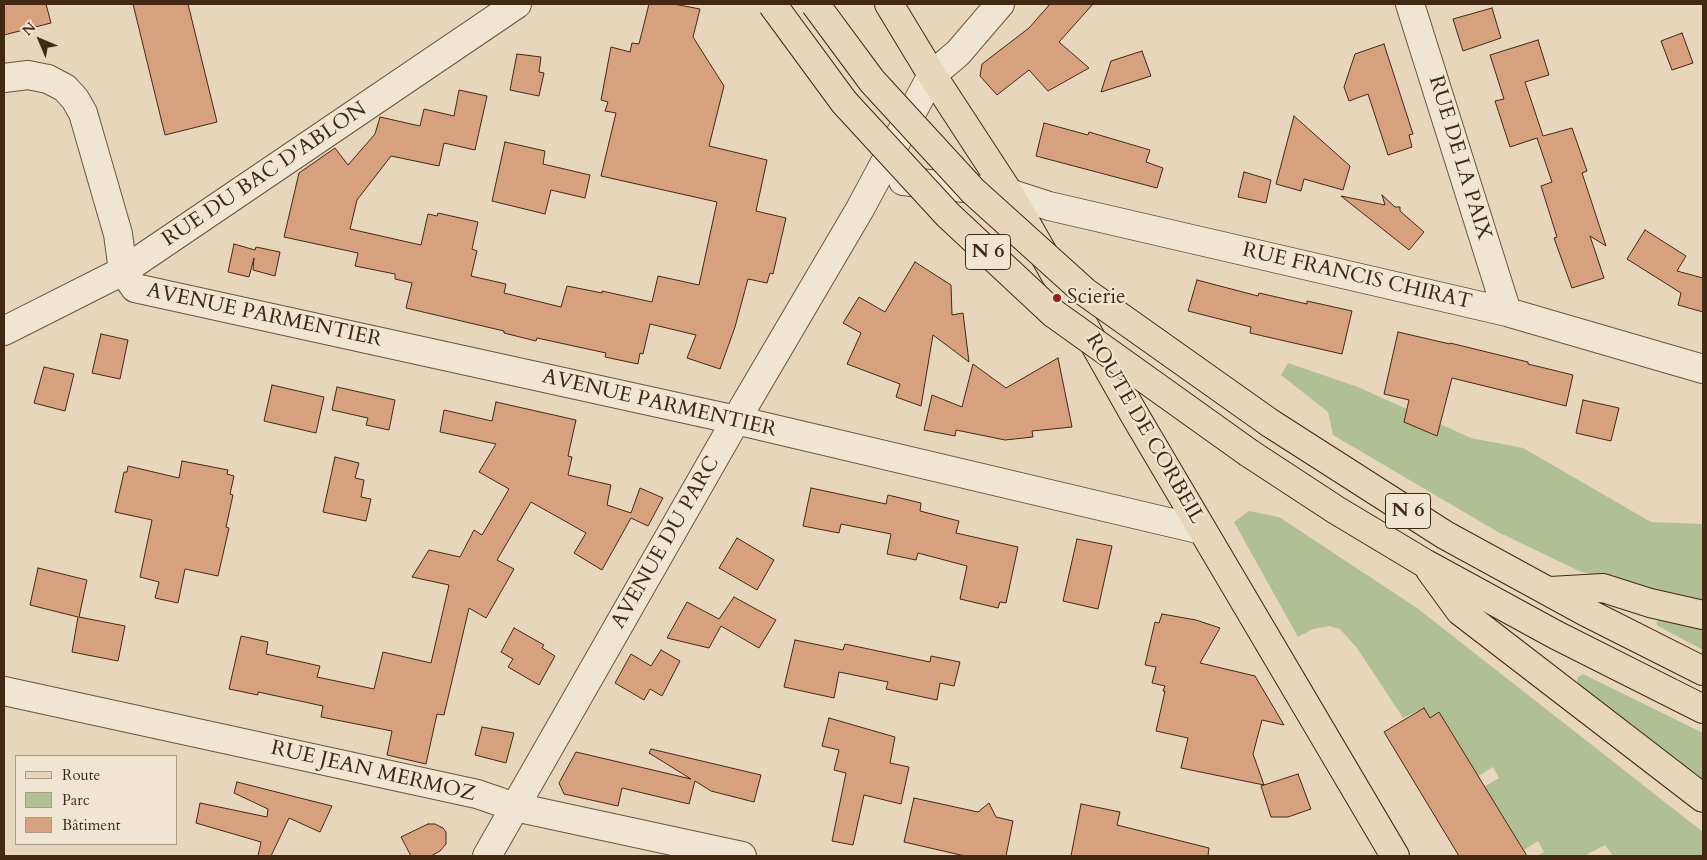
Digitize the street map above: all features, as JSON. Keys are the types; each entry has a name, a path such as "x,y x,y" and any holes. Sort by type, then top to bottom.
{"main road":[{"name":"N 6","path":"772,4 844,102 948,215 1053,313 1249,453 1336,510 1426,564 1556,634 1703,709"},
{"name":"N 6","path":"815,4 872,81 973,191 1085,292 1270,423 1356,480 1445,535 1586,612 1703,671"},
{"name":"ROUTE DE CORBEIL","path":"889,4 932,75 1009,193 1134,414 1395,856"},
{"path":"1426,564 1460,612 1703,798"},
{"path":"1550,591 1602,588 1650,603 1703,615"}],"street":[{"name":"RUE DU BAC D'ABLON","path":"4,331 123,271 517,4"},
{"path":"932,75 958,54 1000,4"},
{"name":"RUE DE LA PAIX","path":"1410,4 1507,312"},
{"path":"4,78 28,75 48,79 65,88 75,99 83,113 118,234 123,271"},
{"name":"AVENUE DU PARC","path":"487,856 736,420 860,209 932,75"},
{"path":"876,178 1009,193"},
{"name":"RUE FRANCIS CHIRAT","path":"1009,193 1048,206 1507,312 1703,369"},
{"name":"AVENUE PARMENTIER","path":"123,271 134,288 736,420 1202,530"},
{"name":"RUE JEAN MERMOZ","path":"4,691 477,794 516,807 742,856"}],"green space":[{"path":"1288,363 1358,387 1471,438 1523,448 1651,522 1703,524 1703,604 1579,571 1498,532 1333,435 1328,412 1281,375"},
{"path":"1249,511 1279,517 1417,608 1703,832 1703,856 1613,856 1605,845 1584,856 1537,856 1544,852 1538,841 1524,850 1484,787 1499,778 1493,767 1478,776 1439,712 1430,718 1424,708 1403,718 1357,648 1340,629 1329,626 1313,629 1298,637 1234,522"},
{"path":"1659,618 1703,627 1703,650 1658,626 1656,623"},
{"path":"1583,674 1703,733 1703,781 1582,687 1577,681 1578,677"}],"building":[{"path":"4,4 46,4 51,23 4,35"},
{"path":"133,4 188,4 217,122 165,135"},
{"path":"649,4 674,4 700,9 693,37 724,86 709,146 767,160 756,211 786,218 773,274 770,273 767,283 748,279 735,327 720,369 687,358 696,335 650,324 643,354 640,353 638,364 605,357 606,353 537,338 536,341 504,333 504,331 406,308 412,283 395,279 395,274 355,266 358,253 284,237 299,173 335,148 348,165 375,134 380,117 420,126 424,109 454,116 459,90 487,96 475,150 444,143 439,166 391,156 357,200 350,229 421,245 428,214 437,216 438,213 478,222 472,249 477,251 471,276 506,284 504,293 561,307 567,286 602,293 602,291 652,302 658,276 699,285 717,202 601,176 616,113 605,111 608,102 601,100 611,47 630,52 632,43 639,44"},
{"path":"1050,4 1093,4 1059,42 1089,68 1048,91 1029,70 997,95 980,76 982,64 1029,28"},
{"path":"1492,8 1501,38 1463,51 1453,19"},
{"path":"1682,33 1693,63 1672,70 1661,41"},
{"path":"1538,40 1549,75 1525,82 1543,136 1572,128 1587,171 1582,173 1606,246 1590,236 1604,278 1572,288 1554,238 1557,237 1541,186 1552,182 1537,138 1510,147 1495,101 1504,99 1490,55"},
{"path":"1384,44 1413,134 1409,135 1412,147 1388,155 1368,94 1349,101 1344,87 1355,54"},
{"path":"1142,51 1151,76 1101,92 1111,61"},
{"path":"517,54 541,57 539,72 544,73 539,96 510,90"},
{"path":"1294,116 1350,166 1343,190 1304,179 1301,191 1276,184"},
{"path":"1044,123 1088,135 1089,132 1150,150 1146,162 1163,168 1157,188 1036,156"},
{"path":"505,142 545,151 543,164 590,175 585,198 551,190 545,214 492,201"},
{"path":"1244,172 1271,180 1266,203 1238,197"},
{"path":"1382,195 1395,207 1400,207 1400,211 1424,232 1409,250 1341,196 1385,205"},
{"path":"1645,230 1686,256 1677,271 1703,278 1703,312 1678,305 1681,293 1627,259"},
{"path":"234,244 255,250 256,247 280,252 275,276 253,270 254,258 249,277 228,272"},
{"path":"915,262 951,285 952,315 963,313 969,362 933,335 921,406 896,397 900,384 847,364 861,333 843,323 859,297 885,312"},
{"path":"1197,280 1258,296 1259,293 1307,304 1307,301 1352,311 1342,354 1250,333 1251,327 1188,311"},
{"path":"1398,332 1528,362 1528,364 1573,375 1566,406 1452,378 1437,436 1404,422 1409,400 1384,394"},
{"path":"101,334 128,340 120,379 92,373"},
{"path":"1058,358 1072,427 1032,431 1033,437 1005,440 956,430 955,436 924,430 932,395 962,407 973,364 1006,388"},
{"path":"44,367 74,374 65,411 34,403"},
{"path":"272,385 324,397 316,433 264,421"},
{"path":"337,387 395,400 389,430 366,425 368,418 332,410"},
{"path":"1583,400 1619,408 1611,441 1576,433"},
{"path":"496,402 576,420 568,456 572,457 568,475 611,485 607,505 631,513 640,488 663,498 648,526 631,518 602,570 574,553 586,533 531,502 497,560 514,569 486,618 469,608 444,715 437,714 426,764 387,755 392,731 321,717 323,706 258,692 258,695 229,689 241,636 268,642 266,654 320,666 317,677 374,689 383,652 431,663 449,585 412,577 429,550 460,557 474,530 482,535 509,489 479,472 496,444 440,432 444,410 492,421"},
{"path":"335,457 359,463 355,478 364,480 361,497 371,499 366,521 323,512"},
{"path":"182,461 228,470 227,474 234,476 230,494 233,495 226,527 229,528 218,576 185,569 178,603 155,598 159,582 140,577 152,520 115,512 124,472 127,472 128,466 179,478"},
{"path":"811,488 886,504 888,495 921,503 920,511 959,521 956,533 1018,547 1006,603 1000,602 998,608 960,599 967,566 918,553 916,560 887,554 891,534 841,524 839,533 803,526"},
{"path":"737,538 774,560 757,590 719,568"},
{"path":"1077,539 1112,546 1098,609 1063,601"},
{"path":"38,568 87,580 79,617 125,626 118,661 72,652 78,617 30,605"},
{"path":"734,597 776,620 759,648 721,626 709,648 667,638 687,602 719,619"},
{"path":"1162,614 1196,620 1220,628 1200,663 1255,676 1284,725 1262,720 1253,754 1264,785 1181,768 1188,738 1156,731 1165,686 1152,683 1156,667 1145,665 1155,622 1159,623"},
{"path":"514,628 544,645 542,648 555,656 539,685 508,667 513,659 501,652"},
{"path":"795,640 843,650 845,644 930,662 931,656 960,662 954,686 940,683 937,700 886,689 888,682 839,672 834,698 784,687"},
{"path":"661,650 680,661 662,696 650,689 644,700 615,683 631,654 651,666"},
{"path":"1424,708 1430,718 1439,712 1527,856 1459,856 1384,732"},
{"path":"829,718 895,737 890,763 909,767 901,804 864,795 853,845 832,841 846,773 834,770 839,750 822,746"},
{"path":"482,727 514,733 506,763 475,755"},
{"path":"651,749 761,775 754,802 711,791 695,781 689,804 622,788 618,806 564,794 559,783 576,752 691,779 649,753"},
{"path":"1298,774 1311,809 1288,817 1271,817 1261,786"},
{"path":"237,782 332,806 320,832 289,818 271,856 258,856 261,842 196,823 200,803 267,817 268,809 234,793"},
{"path":"914,798 978,812 989,803 996,817 1013,821 1006,856 965,856 904,842"},
{"path":"1081,804 1120,812 1117,825 1209,848 1208,856 1071,856"},
{"path":"428,824 435,824 443,828 446,832 446,844 440,851 431,856 411,856 401,837"}],"place":[{"name":"Scierie","path":"1057,298"}]}
